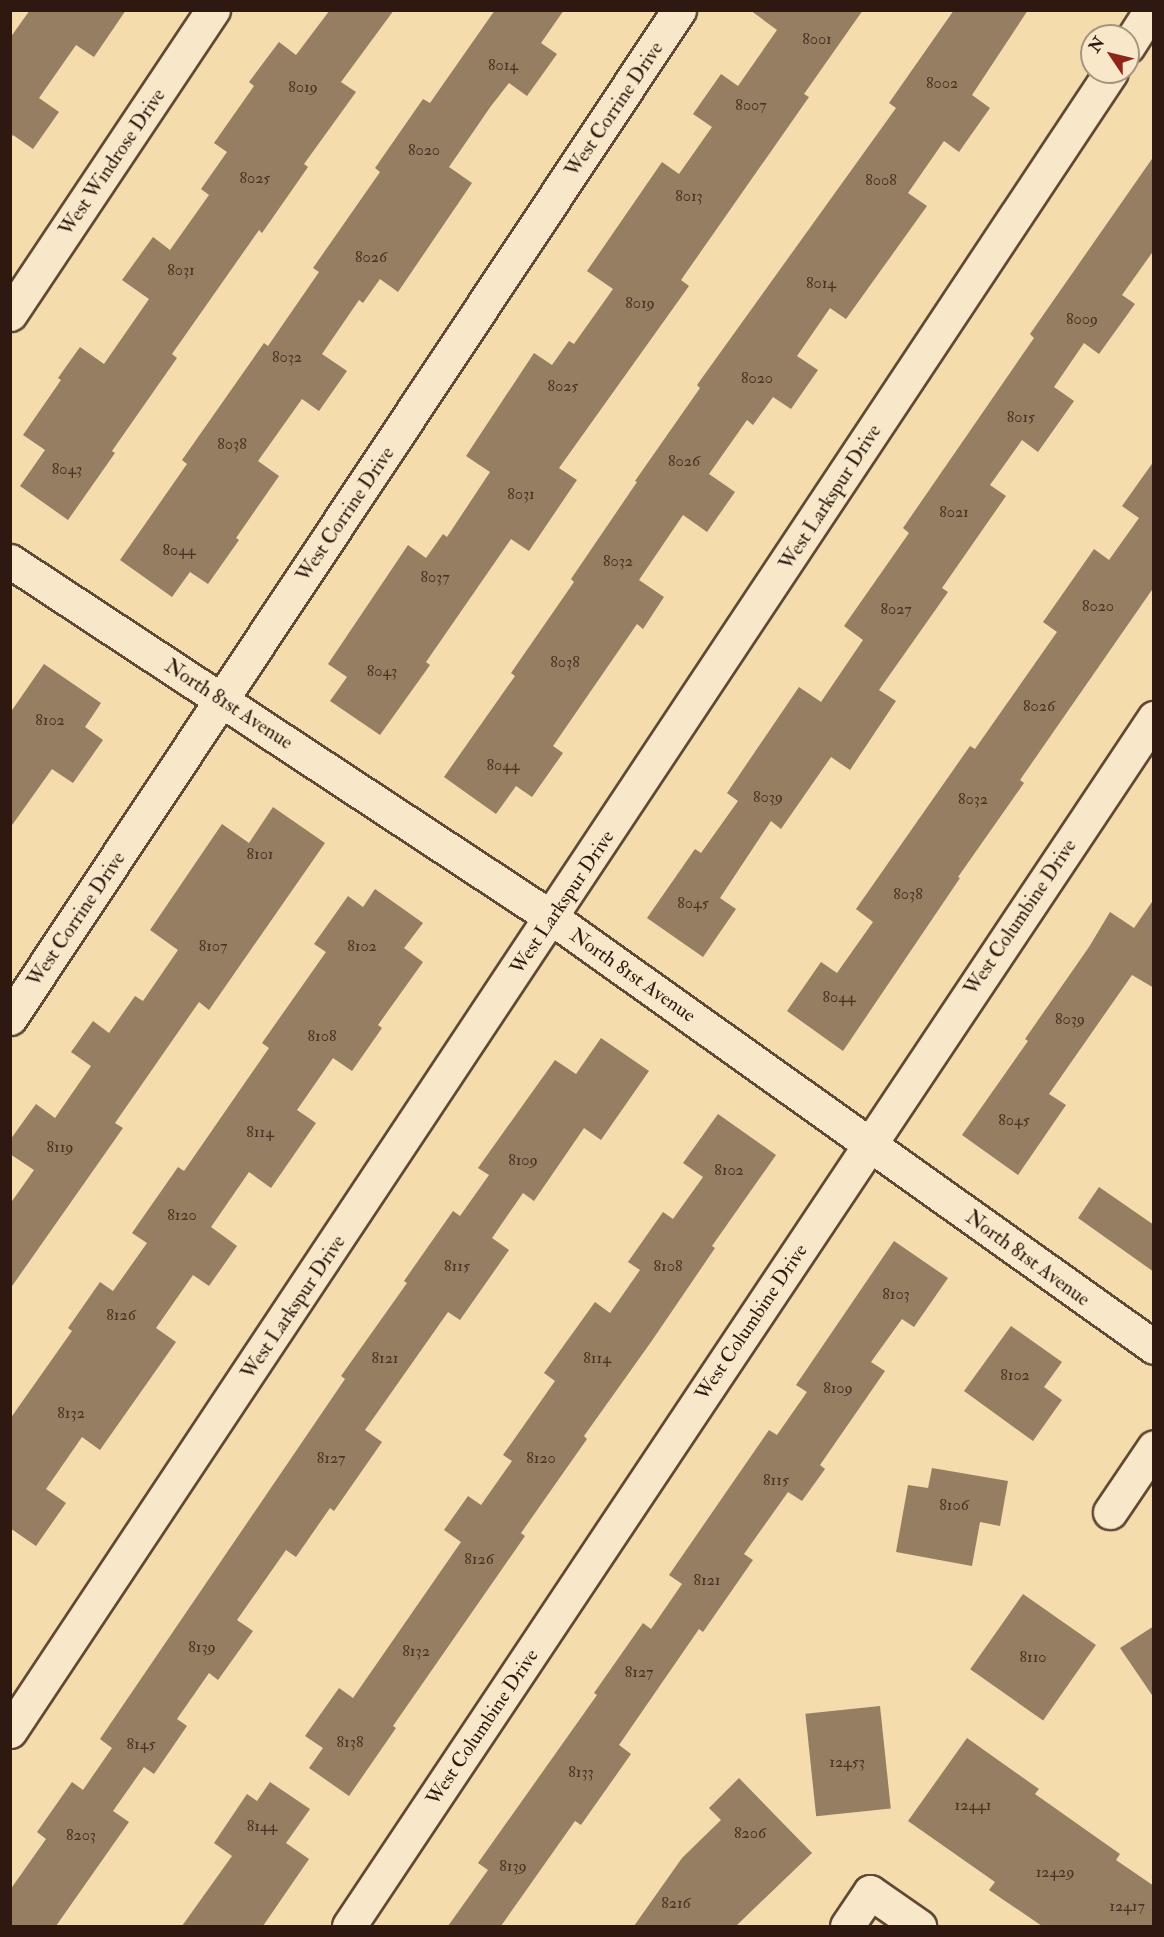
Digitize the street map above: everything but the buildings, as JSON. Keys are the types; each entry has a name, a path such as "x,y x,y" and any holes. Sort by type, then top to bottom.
{"street":[{"name":"West Windrose Drive","path":"10,314 213,10"},
{"name":"West Corrine Drive","path":"10,1018 679,10"},
{"path":"1140,27 1151,10"},
{"name":"West Larkspur Drive","path":"10,1731 552,918 1103,84"},
{"name":"North 81st Avenue","path":"10,561 552,918 1154,1347"},
{"name":"West Columbine Drive","path":"349,1926 1154,718"},
{"path":"1110,1512 1154,1447"},
{"path":"847,1926 870,1892 919,1926"}]}
